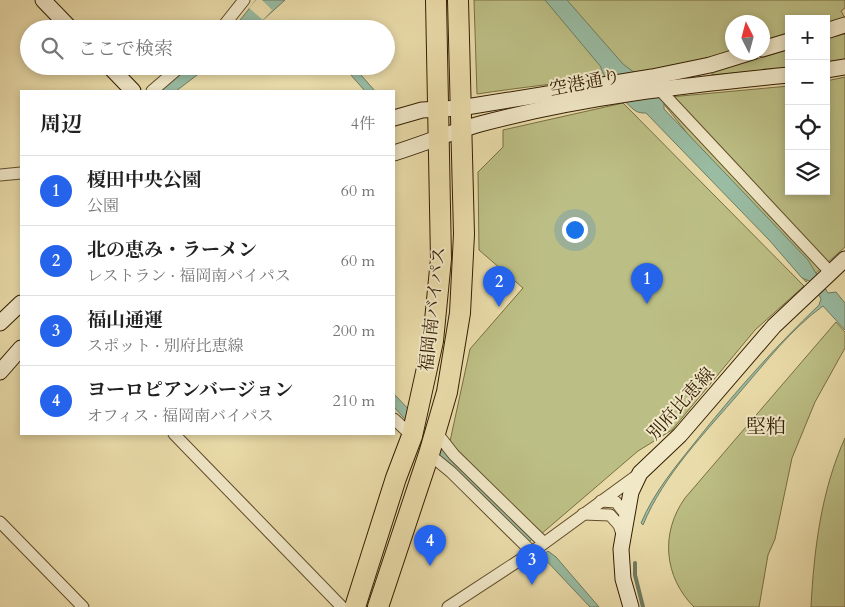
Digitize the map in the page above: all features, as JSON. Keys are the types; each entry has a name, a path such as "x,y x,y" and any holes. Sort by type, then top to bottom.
{"highway":[{"name":"福岡南バイパス","path":"355,607 396,478 412,436 433,341 439,283 440,231 436,0"},
{"name":"福岡南バイパス","path":"378,607 430,454 447,392 456,344 463,283 464,234 458,0"}],"street":[{"path":"43,0 63,20"},
{"path":"228,20 244,0"},
{"path":"830,30 845,25"},
{"path":"770,47 785,42"},
{"path":"728,60 656,83 828,276"},
{"path":"830,69 845,67"},
{"path":"117,75 132,90"},
{"path":"153,90 171,75"},
{"name":"空港通り","path":"395,153 462,129 612,90 656,83 785,75"},
{"path":"395,118 422,110 438,111 612,90"},
{"path":"0,174 20,173"},
{"name":"別府比恵線","path":"631,607 623,579 622,534 631,492 640,473 680,436 774,326 845,259"},
{"path":"0,323 20,304"},
{"path":"1,371 20,349"},
{"path":"395,420 412,436"},
{"path":"436,432 454,456 544,543"},
{"path":"175,435 342,607"},
{"path":"430,454 451,472 532,552"},
{"path":"448,607 532,552 640,473"},
{"path":"601,501 616,502 626,515"},
{"path":"583,514 610,515 619,525 622,534"},
{"path":"0,522 83,607"}],"shaded area":[{"path":"256,0 285,0 263,20 240,20"},
{"path":"474,0 845,0 845,8 841,11 845,18 830,22 830,15 785,15 785,35 770,40 770,15 725,15 725,53 701,59 606,77 477,94"},
{"path":"545,0 567,0 623,64 635,73 664,103 664,109 808,260 828,293 836,292 845,303 845,330 823,306 779,346 686,455 662,488 643,525 641,523 652,501 666,480 710,423 771,354 819,305 821,299 812,282 802,278 770,241 646,113 634,110 623,99 605,77 601,67"},
{"path":"845,33 845,60 830,62 830,37"},
{"path":"785,50 785,68 712,75 712,73 754,60 770,60 770,55"},
{"path":"179,75 197,75 177,90 160,90"},
{"path":"351,75 361,75 374,90 364,90"},
{"path":"845,77 845,247 806,282 659,98 785,86 785,195 830,195 830,80"},
{"path":"623,103 804,286 755,330 672,430 638,451 540,535 449,446 470,349 523,288 479,250 478,172 503,147 503,130"},
{"path":"836,322 845,332 845,348 815,402 792,458 775,539 768,555 759,607 694,607 676,582 671,569 669,540 677,512 685,498"},
{"path":"395,395 532,539 528,543 395,408"},
{"path":"845,438 845,607 811,607 814,564 824,500"},
{"path":"548,551 556,557 599,607 590,607 542,556"}],"pier":[{"path":"256,0 262,0 272,10 263,20 249,8"}],"waterway":[{"path":"635,563 635,575 643,607"}],"place":[{"name":"榎田中央公園","path":"647,304"},
{"name":"北の恵み・ラーメン","path":"499,307"},
{"name":"ヨーロピアンバージョン","path":"430,566"},
{"name":"福山通運","path":"532,585"}],"district":[{"name":"堅粕","path":"766,426"}]}
